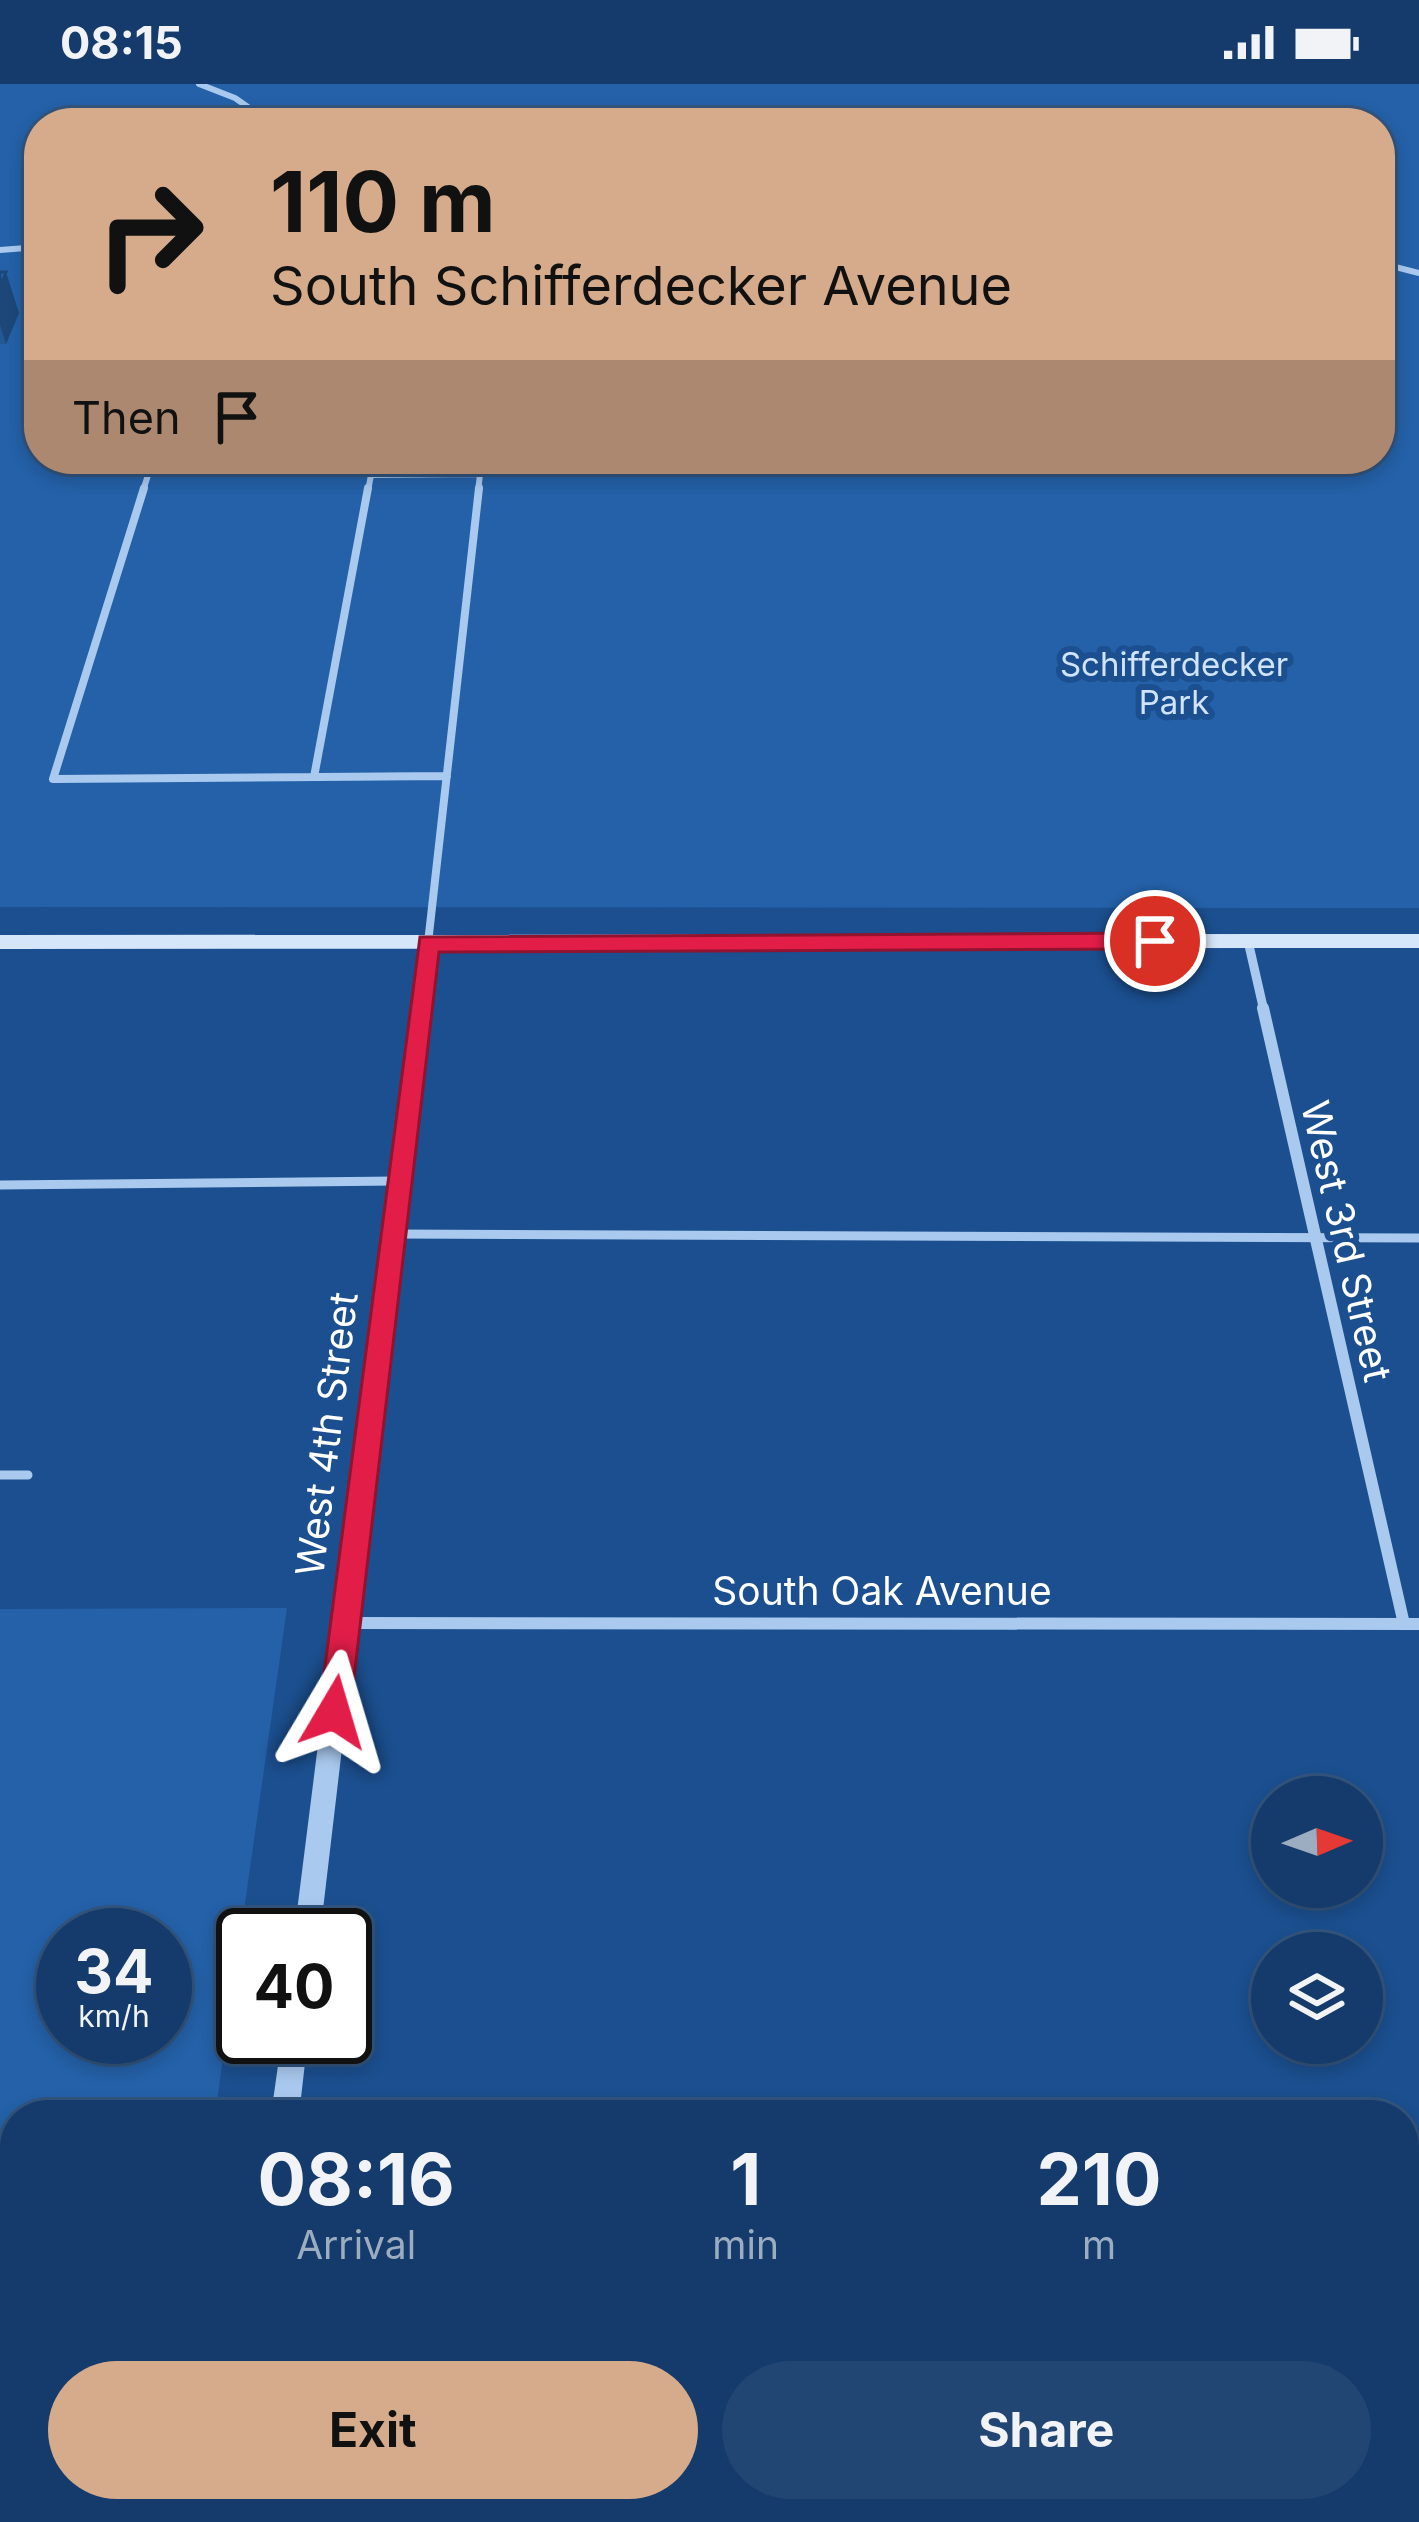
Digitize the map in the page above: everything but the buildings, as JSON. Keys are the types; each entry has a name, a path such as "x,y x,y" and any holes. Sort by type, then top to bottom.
{"main road":[{"path":"0,942 1419,941"}],"street":[{"name":"West 3rd Street","path":"1248,941 1412,1624"},
{"name":"West 4th Street","path":"310,1908 428,943"},
{"name":"South Oak Avenue","path":"346,1623 1412,1624"},
{"path":"287,2100 292,2064"}],"lane":[{"path":"199,84 249,108"},
{"path":"147,474 53,779 446,776"},
{"path":"314,778 371,475 480,474 428,943"},
{"path":"0,1185 399,1181"},
{"path":"393,1234 1419,1238"},
{"path":"0,1475 28,1475"}],"green space":[{"name":"Schifferdecker Park","path":"0,84 1419,84 1419,908 0,907"},
{"path":"287,1608 244,1908 216,1908 216,2064 222,2064 217,2100 0,2100 0,1609"}],"route":[{"path":"334,1712 428,943 1155,941"}]}
